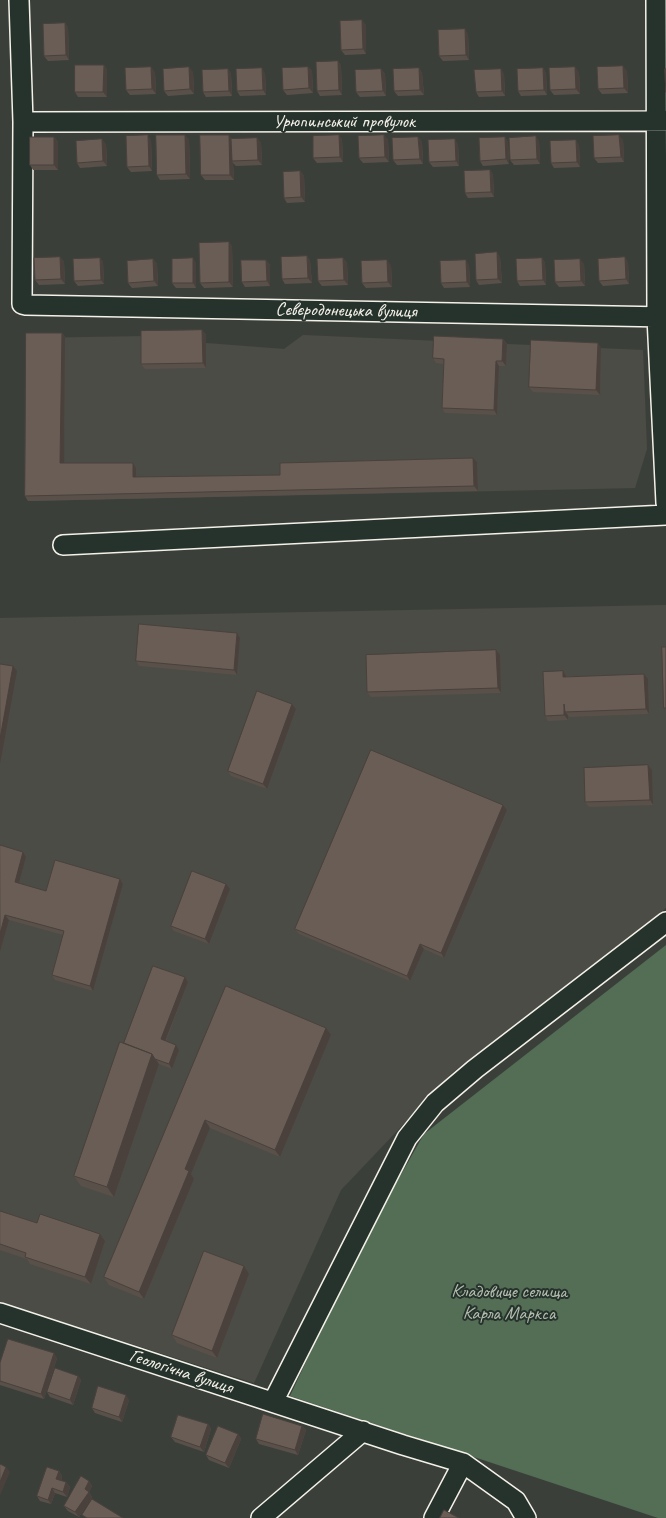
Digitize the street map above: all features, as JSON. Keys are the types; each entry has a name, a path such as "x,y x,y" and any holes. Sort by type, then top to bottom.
{"street":[{"path":"19,0 23,122"},
{"path":"656,0 661,121 661,317 666,503"},
{"name":"Урюпинський провулок","path":"23,122 661,121"},
{"name":"Сєвєродонецька вулиця","path":"23,122 20,299 22,304 661,317"},
{"path":"63,545 666,516"},
{"path":"273,1402 407,1138 435,1102 475,1069 666,922"},
{"name":"Геологічна вулиця","path":"0,1313 463,1463 516,1501 526,1518"},
{"path":"261,1518 363,1431"},
{"path":"434,1518 463,1463"}],"shaded area":[{"path":"206,335 206,343 284,349 303,335 643,350 647,449 635,488 28,501 29,338"},
{"path":"666,605 666,908 453,1072 341,1190 254,1383 0,1302 0,618"}],"green space":[{"name":"Кладовище селища Карла Маркса","path":"666,945 666,1518 658,1518 290,1396 357,1252 424,1134"}],"building":[{"path":"362,20 363,49 341,50 340,21"},
{"path":"65,23 66,55 44,56 43,24"},
{"path":"465,29 466,55 439,56 438,30"},
{"path":"338,61 339,90 317,91 316,62"},
{"path":"75,65 104,65 103,92 75,92"},
{"path":"623,66 624,88 598,89 597,67"},
{"path":"151,67 152,89 126,90 125,68"},
{"path":"189,67 190,89 164,91 163,69"},
{"path":"308,67 309,88 283,90 282,68"},
{"path":"575,67 576,89 550,90 549,68"},
{"path":"262,68 263,90 237,91 236,69"},
{"path":"419,68 420,90 394,91 393,69"},
{"path":"543,68 544,90 518,91 517,69"},
{"path":"228,69 229,91 203,92 202,70"},
{"path":"381,69 383,91 356,92 355,70"},
{"path":"501,69 502,91 476,92 474,70"},
{"path":"665,69 666,69 666,92"},
{"path":"148,135 149,166 127,167 126,136"},
{"path":"156,135 185,135 186,174 157,175"},
{"path":"200,135 229,135 230,175 201,175"},
{"path":"339,135 340,157 313,158 313,136"},
{"path":"384,135 385,157 359,158 358,136"},
{"path":"619,135 621,157 594,158 593,136"},
{"path":"536,136 537,159 510,160 509,138"},
{"path":"30,137 54,137 54,165 30,165"},
{"path":"418,137 420,159 393,160 392,138"},
{"path":"505,137 506,159 480,161 479,138"},
{"path":"257,138 258,160 232,161 231,139"},
{"path":"102,139 103,161 77,163 76,141"},
{"path":"455,139 456,161 429,162 428,140"},
{"path":"576,140 577,162 551,163 550,141"},
{"path":"490,170 491,192 465,193 464,171"},
{"path":"300,171 301,197 284,198 283,172"},
{"path":"229,242 229,282 200,283 199,243"},
{"path":"497,252 498,279 476,280 475,254"},
{"path":"307,256 308,278 282,279 281,257"},
{"path":"60,257 61,279 35,280 34,258"},
{"path":"625,257 626,279 599,281 598,259"},
{"path":"100,258 101,280 74,281 73,259"},
{"path":"193,258 193,283 172,283 172,259"},
{"path":"343,258 344,280 318,281 317,259"},
{"path":"542,258 543,280 517,281 516,259"},
{"path":"153,259 154,281 128,283 127,261"},
{"path":"580,259 581,281 555,282 554,260"},
{"path":"241,260 266,260 267,281 242,282"},
{"path":"387,260 388,282 362,283 361,261"},
{"path":"466,260 467,282 441,283 440,261"},
{"path":"202,330 203,363 141,364 141,331"},
{"path":"26,333 62,333 60,463 133,463 133,477 280,475 280,463 473,458 474,486 25,496"},
{"path":"434,336 503,339 502,361 496,361 494,410 442,408 444,359 433,358"},
{"path":"531,340 598,343 596,390 529,387"},
{"path":"139,624 237,633 234,670 136,661"},
{"path":"662,647 666,647 666,708 664,708"},
{"path":"496,650 498,688 367,692 366,655"},
{"path":"0,664 13,666 0,739"},
{"path":"563,671 563,677 644,674 646,709 565,712 564,704 564,715 545,716 543,672"},
{"path":"257,691 292,704 263,784 228,771"},
{"path":"371,750 503,805 441,953 420,944 407,976 295,929"},
{"path":"648,765 650,800 585,802 584,768"},
{"path":"0,845 23,852 15,882 46,891 55,860 120,879 90,986 52,975 64,931 5,915 0,934"},
{"path":"192,871 226,884 205,939 171,926"},
{"path":"153,966 185,977 161,1039 176,1045 169,1064 155,1059 152,1054 124,1043"},
{"path":"226,986 326,1028 275,1150 205,1120 185,1169 189,1171 139,1292 104,1277"},
{"path":"120,1042 152,1054 107,1187 74,1176"},
{"path":"0,1211 37,1223 40,1214 100,1234 85,1277 25,1257 26,1253 0,1244"},
{"path":"204,1251 244,1266 212,1351 172,1335"},
{"path":"8,1339 54,1353 41,1394 0,1381 0,1363"},
{"path":"55,1368 78,1376 70,1400 47,1392"},
{"path":"98,1386 126,1395 119,1417 92,1408"},
{"path":"263,1414 302,1426 295,1450 256,1439"},
{"path":"178,1415 208,1424 200,1447 171,1437"},
{"path":"218,1426 238,1434 225,1463 206,1455"},
{"path":"0,1464 6,1467 0,1482"},
{"path":"47,1467 59,1471 56,1479 66,1482 63,1492 52,1488 48,1500 37,1496"},
{"path":"81,1476 89,1481 85,1489 89,1492 75,1512 64,1506"},
{"path":"92,1499 123,1518 87,1518 82,1515"},
{"path":"444,1510 459,1518 440,1518"}]}
